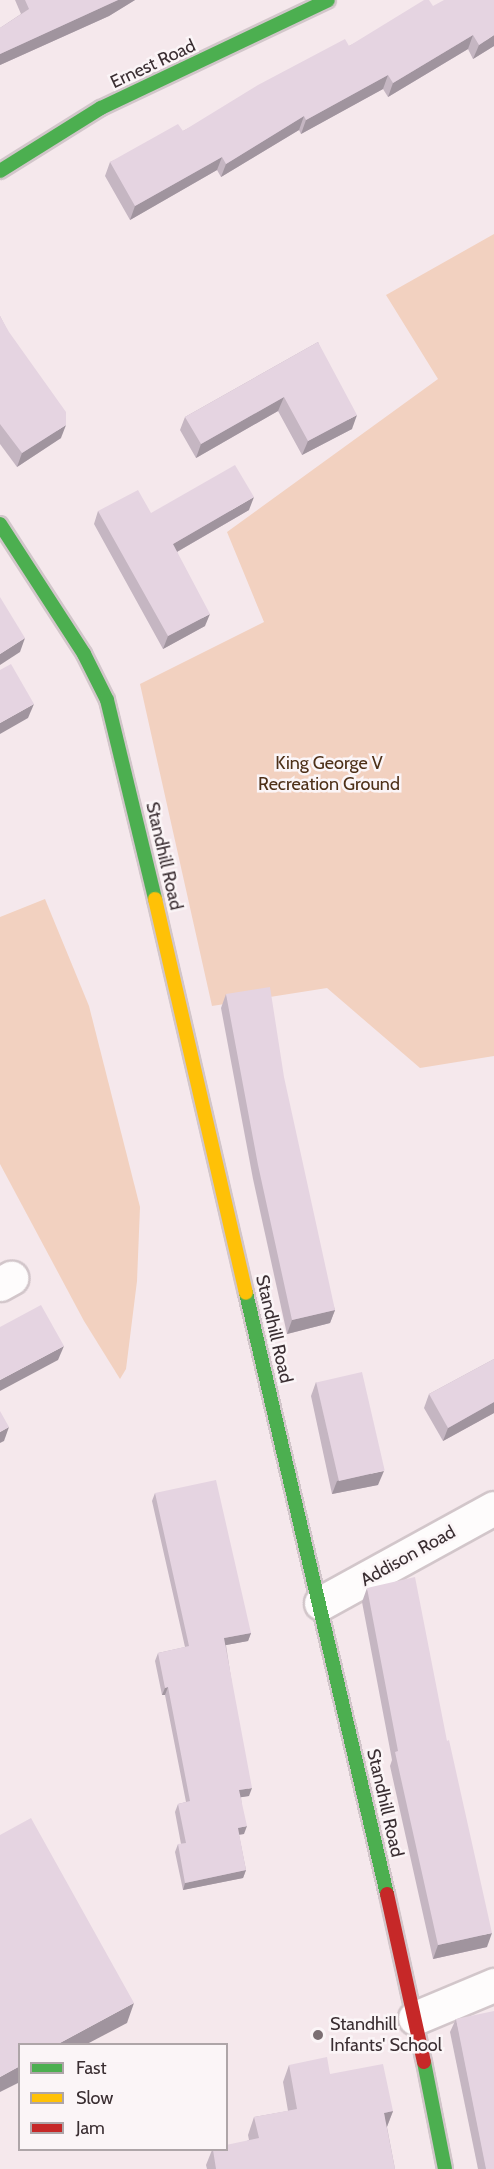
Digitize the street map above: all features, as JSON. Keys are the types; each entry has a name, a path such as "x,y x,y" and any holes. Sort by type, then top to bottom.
{"street":[{"name":"Ernest Road","path":"0,171 101,108 320,2"},
{"name":"Standhill Road","path":"0,524 84,654 107,700 321,1603 415,2018 446,2169"},
{"name":"Addison Road","path":"321,1603 494,1508"},
{"path":"415,2018 494,1985"}],"green space":[{"name":"King George V Recreation Ground","path":"494,234 494,1056 420,1068 327,988 212,1006 140,684 264,622 227,532 438,379 386,295"},
{"path":"45,899 89,1006 140,1207 137,1281 126,1369 120,1379 84,1321 0,1164 0,917"}],"building":[{"path":"25,0 118,0 0,54 0,28 29,9"},
{"path":"424,0 429,0 433,6 444,0 494,0 494,35 479,45 473,35 393,83 388,75 306,120 304,116 226,164 222,157 135,206 110,162 178,124 183,131 258,85 345,39 349,46"},
{"path":"0,316 66,412 66,425 22,453 0,424"},
{"path":"318,342 357,415 308,441 284,397 201,444 185,417"},
{"path":"235,465 254,497 173,544 210,614 168,636 98,511 138,490 151,513"},
{"path":"0,597 25,638 0,654"},
{"path":"11,664 34,704 0,723 0,670"},
{"path":"270,987 284,1077 335,1310 292,1320 258,1165 226,994"},
{"path":"41,1305 64,1346 0,1380 0,1327"},
{"path":"494,1359 494,1402 448,1428 429,1394"},
{"path":"362,1372 385,1470 339,1481 316,1383"},
{"path":"0,1411 9,1427 0,1432"},
{"path":"216,1480 251,1633 224,1638 252,1788 239,1790 247,1826 238,1828 246,1870 185,1883 178,1844 186,1843 178,1804 190,1801 168,1687 165,1688 158,1653 189,1646 155,1493"},
{"path":"415,1577 447,1741 449,1740 492,1933 438,1945 395,1752 398,1751 367,1588"},
{"path":"31,1818 134,2003 60,2043 18,2043 18,2067 0,2077 0,1835"},
{"path":"494,2011 494,2169 486,2169 456,2019"},
{"path":"327,2057 330,2074 383,2064 393,2111 384,2113 395,2169 216,2169 213,2151 228,2151 228,2145 259,2138 254,2117 297,2109 289,2065"}],"traffic: fast":[{"path":"0,171 101,108 328,0"},
{"path":"0,524 84,654 107,700 155,899"},
{"path":"246,1293 387,1894"},
{"path":"424,2062 445,2169"}],"traffic: slow":[{"path":"155,899 246,1293"}],"traffic: jam":[{"path":"387,1894 424,2062"}],"place":[{"name":"Standhill Infants' School","path":"318,2035"}]}
